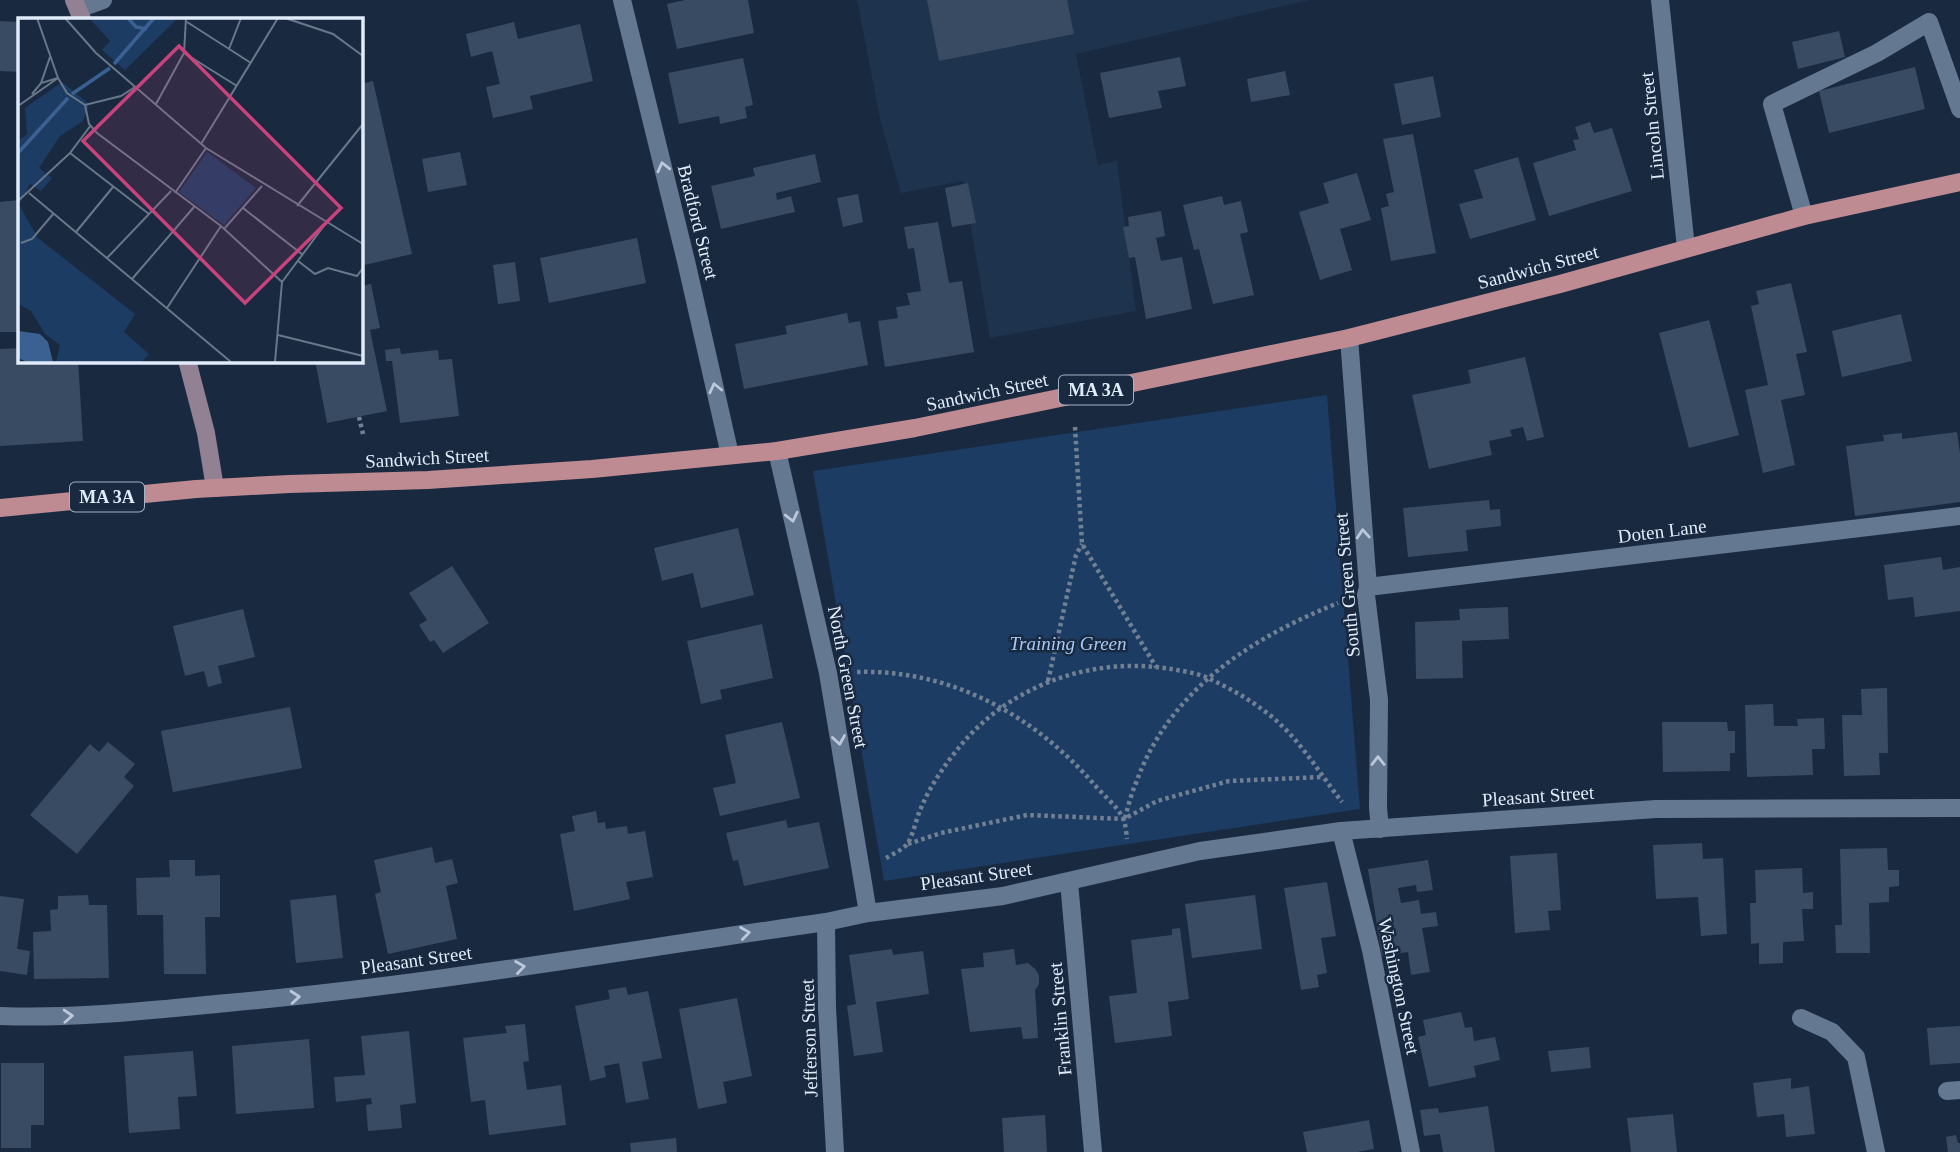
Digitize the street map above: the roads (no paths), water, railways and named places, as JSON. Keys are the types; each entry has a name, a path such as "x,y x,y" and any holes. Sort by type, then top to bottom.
{"main road":[{"name":"Sandwich Street","path":"0,508 215,488 456,478 777,451 971,417 1349,338 1560,284 1804,216 1960,181"},
{"path":"188,362 206,433 215,488"}],"street":[{"path":"78,9 103,0"},
{"name":"Bradford Street","path":"622,0 730,455"},
{"name":"Lincoln Street","path":"1660,0 1686,248"},
{"path":"1804,216 1772,104 1877,53 1929,22 1960,109"},
{"name":"South Green Street","path":"1349,338 1367,591 1379,700 1380,829"},
{"name":"North Green Street","path":"777,451 828,673 867,913"},
{"name":"Doten Lane","path":"1367,591 1960,516"},
{"name":"Pleasant Street","path":"0,1016 35,1018 102,1014 307,996 827,922 867,913 1003,896 1200,851 1341,831 1656,809 1960,808"},
{"name":"Washington Street","path":"1341,831 1371,950 1411,1152"},
{"name":"Franklin Street","path":"1069,883 1093,1152"},
{"name":"Jefferson Street","path":"827,922 827,1008 835,1152"},
{"path":"1801,1018 1832,1032 1856,1056 1876,1152"}],"park label":[{"name":"Training Green","path":"1068,643"}]}
